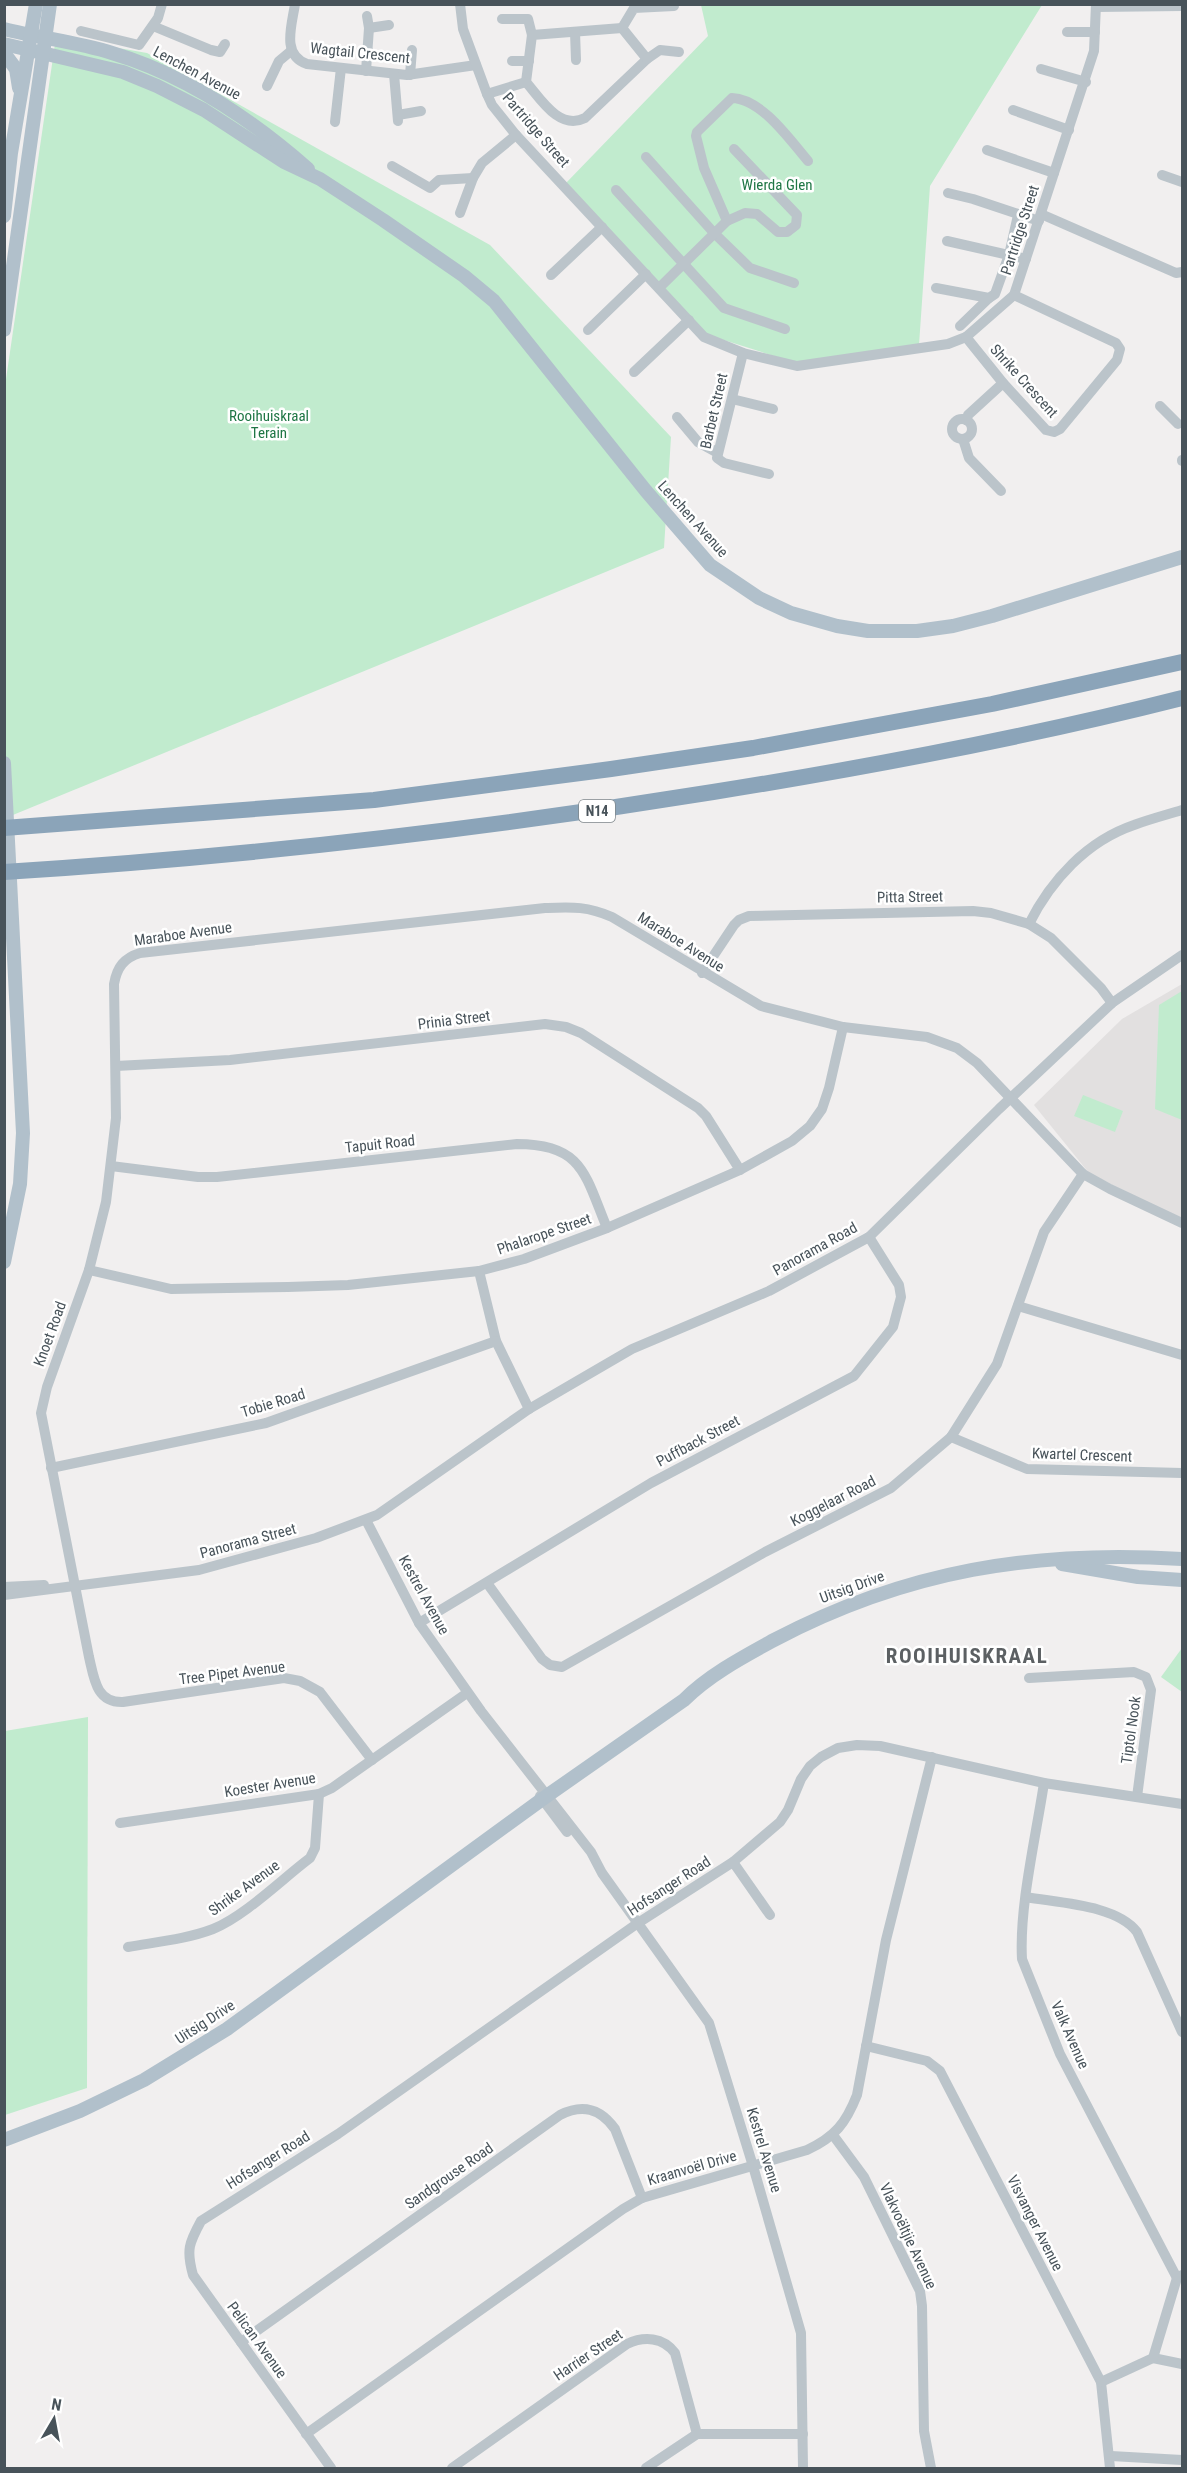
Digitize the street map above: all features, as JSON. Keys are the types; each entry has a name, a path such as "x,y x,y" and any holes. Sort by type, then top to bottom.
{"highway":[{"path":"4,828 374,800 753,747 992,704 1182,662"},
{"name":"N14","path":"4,872 146,863 381,839 572,815 907,759 1182,698"},
{"path":"4,822 190,810 224,813"}],"main road":[{"path":"4,216 19,102 36,4"},
{"path":"4,330 50,4"},
{"name":"Lenchen Avenue","path":"4,29 111,52 153,67 206,94 249,120 320,179 464,276 494,302 646,491 710,565 759,598 791,613 837,626 868,631 917,631 1002,612 1182,557"},
{"name":"Lenchen Avenue","path":"4,45 123,72 157,86 204,110 284,162 320,179"},
{"path":"4,54 13,63 18,76 19,102"},
{"path":"4,763 23,1133 20,1184 4,1262"},
{"name":"Uitsig Drive","path":"4,2140 80,2111 144,2080 227,2029 406,1898 453,1856 681,1694 696,1688 758,1649 839,1608 936,1577 1037,1559 1138,1556 1182,1559"},
{"name":"Uitsig Drive","path":"1037,1559 1138,1577 1182,1580"}],"street":[{"path":"81,31 139,45 158,18 162,4"},
{"name":"Wagtail Crescent","path":"295,4 289,43 291,51 302,63 410,75 476,65"},
{"name":"Partridge Street","path":"460,4 463,29 487,94 492,105 516,135 709,340 743,353 797,366 948,344 966,337 1014,295 1095,51 1096,6"},
{"path":"622,28 634,9 674,6"},
{"path":"1096,6 1182,6"},
{"path":"366,71 369,28 367,16"},
{"path":"502,19 528,19 532,35 526,82 553,114 577,121 585,118 656,51 663,49 680,52"},
{"path":"369,28 389,25"},
{"path":"153,26 211,50 220,52 225,44"},
{"path":"532,35 622,28"},
{"path":"622,28 647,59"},
{"path":"575,32 576,60"},
{"path":"1067,32 1095,32"},
{"path":"410,75 412,50"},
{"path":"267,86 279,61 291,51"},
{"path":"512,61 529,61"},
{"path":"335,122 341,68"},
{"path":"1041,69 1086,82"},
{"path":"394,74 398,118 421,111"},
{"path":"487,94 526,82"},
{"path":"726,221 704,168 696,136 697,132 732,98 737,98 766,114 808,161"},
{"path":"1013,110 1069,130"},
{"path":"460,213 473,178 485,160 516,135"},
{"path":"659,288 726,221 745,213 757,214 782,233 793,228 797,218 734,149"},
{"path":"987,150 1054,173"},
{"path":"646,157 714,233 753,270 794,283"},
{"path":"392,166 430,188 439,180 473,178"},
{"path":"1162,175 1182,182"},
{"path":"616,190 726,309 785,329"},
{"path":"948,193 1018,215 1040,218 1176,273 1182,272"},
{"path":"960,326 995,294 1010,255 1018,215"},
{"path":"551,275 602,227"},
{"path":"947,242 1026,259"},
{"path":"588,330 646,274"},
{"path":"936,288 989,298"},
{"name":"Shrike Crescent","path":"966,337 1003,383 1046,430 1054,432 1060,429 1110,369 1120,352 1116,344 1014,295"},
{"path":"634,372 689,320"},
{"name":"Barbet Street","path":"743,353 717,458 722,462 769,474"},
{"path":"966,420 1003,383"},
{"path":"732,399 773,409"},
{"path":"1160,406 1177,424"},
{"path":"677,417 698,442 718,453"},
{"path":"966,420 971,424 972,431 969,437 963,439 956,437 952,427 956,421 966,420"},
{"path":"963,439 969,458 1001,491"},
{"path":"1029,924 1045,893 1057,878 1102,840 1132,825 1182,810"},
{"name":"Maraboe Avenue","path":"114,984 116,974 124,961 140,953 576,906 592,908 612,917 763,1007 843,1027 918,1035 957,1048 970,1057 1083,1174 1182,1222"},
{"name":"Pitta Street","path":"702,972 734,925 749,916 973,911 1029,924 1051,938 1101,988 1112,1003"},
{"name":"Panorama Road","path":"407,1493 529,1409 632,1349 769,1291 868,1237 1112,1003 1182,955"},
{"name":"Knoet Road","path":"98,1692 89,1657 79,1583 51,1468 41,1407 100,1234 116,1118 114,984"},
{"name":"Prinia Street","path":"116,1066 230,1060 545,1024 566,1027 581,1033 698,1108 706,1116 740,1170"},
{"name":"Phalarope Street","path":"89,1270 177,1289 348,1285 479,1271 524,1259 607,1228 740,1170 792,1141 810,1126 822,1109 843,1027"},
{"name":"Tapuit Road","path":"111,1166 198,1177 217,1177 516,1144 538,1144 554,1148 570,1157 583,1170 607,1228"},
{"name":"Koggelaar Road","path":"487,1583 542,1659 556,1667 569,1665 765,1552 899,1483 951,1437 997,1364 1044,1232 1083,1174"},
{"name":"Puffback Street","path":"419,1623 651,1483 854,1376 893,1327 901,1297 899,1285 868,1237"},
{"path":"479,1271 496,1341 529,1409"},
{"path":"1018,1306 1182,1355"},
{"name":"Tobie Road","path":"51,1468 266,1423 496,1341"},
{"name":"Kwartel Crescent","path":"951,1437 1027,1469 1182,1473"},
{"name":"Panorama Street","path":"4,1595 79,1583 199,1570 266,1554 366,1520 407,1493"},
{"name":"Kestrel Avenue","path":"366,1520 419,1623 480,1711 489,1729 591,1852 602,1873 708,2020 801,2333 803,2469"},
{"name":"Panorama Street","path":"4,1587 79,1583"},
{"name":"Tiptol Nook","path":"1029,1678 1134,1672 1146,1677 1151,1690 1137,1797"},
{"name":"Tree Pipet Avenue","path":"98,1692 109,1701 123,1702 284,1678 300,1681 320,1692 372,1760"},
{"name":"Koester Avenue","path":"120,1823 319,1794 332,1788 467,1693"},
{"name":"Hofsanger Road","path":"201,2222 338,2133 638,1923 733,1862 780,1822 810,1766 838,1748 857,1745 880,1746 1044,1783 1182,1804"},
{"name":"Kraanvoël Drive","path":"306,2434 607,2220 642,2198 807,2150 833,2135 849,2116 857,2095 886,1940 932,1757"},
{"name":"Valk Avenue","path":"1044,1783 1026,1897 1021,1945 1024,1966 1060,2054 1180,2277"},
{"name":"Shrike Avenue","path":"128,1947 193,1935 215,1928 234,1917 310,1858 315,1848 319,1794"},
{"path":"733,1862 770,1916"},
{"path":"1026,1897 1110,1912 1129,1922 1137,1932 1182,2032"},
{"name":"Visvanger Avenue","path":"866,2046 927,2061 940,2071 1101,2382 1111,2456 1110,2469"},
{"name":"Sandgrouse Road","path":"241,2342 550,2122 572,2109 590,2110 609,2121 615,2129 642,2198"},
{"name":"Vlakvoëltjie Avenue","path":"833,2135 864,2177 920,2291 924,2431 930,2469"},
{"name":"Pelican Avenue","path":"201,2222 189,2245 193,2275 331,2469"},
{"path":"1153,2358 1180,2277"},
{"name":"Harrier Street","path":"452,2469 627,2344 642,2339 653,2339 666,2343 675,2353 697,2434"},
{"path":"1101,2382 1153,2358 1182,2364"},
{"path":"646,2469 697,2434 803,2434"},
{"path":"1111,2456 1182,2460"}],"shaded area":[{"path":"1182,984 1182,1220 1089,1173 1034,1105 1122,1019"}],"green space":[{"name":"Wierda Glen","path":"701,5 1042,5 930,186 919,345 799,364 708,335 566,183 708,36"},
{"name":"Rooihuiskraal Terain","path":"56,37 147,53 490,245 671,437 664,548 8,817 4,703 4,393"},
{"path":"1182,991 1182,1120 1155,1109 1159,1005"},
{"path":"1083,1095 1123,1111 1115,1132 1074,1116"},
{"path":"1182,1648 1182,1692 1161,1677"},
{"path":"88,1717 87,2088 5,2115 5,1731"}],"district":[{"name":"ROOIHUISKRAAL","path":"967,1656"}]}
